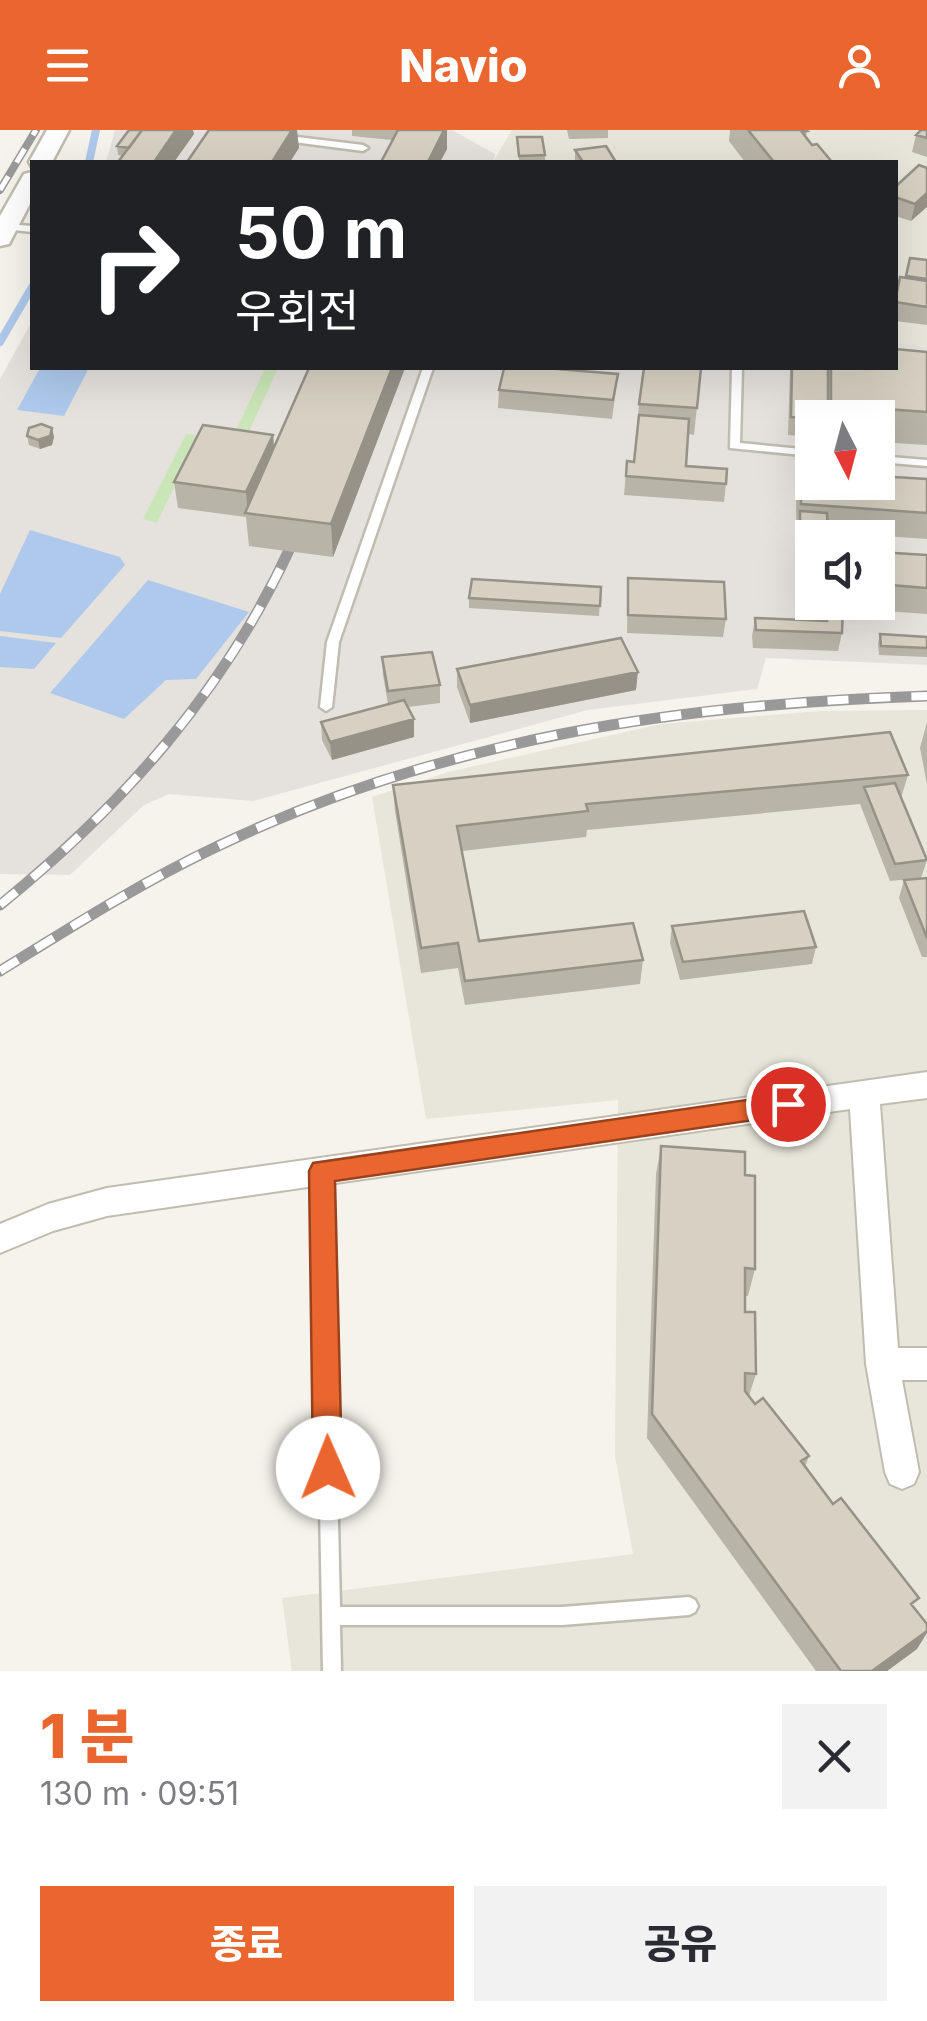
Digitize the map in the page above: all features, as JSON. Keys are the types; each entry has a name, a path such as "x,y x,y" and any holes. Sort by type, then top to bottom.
{"street":[{"path":"42,160 58,130"},
{"path":"4,233 30,183"},
{"path":"0,1239 48,1218 107,1202 927,1084"},
{"path":"864,1094 883,1364 902,1472"},
{"path":"883,1364 927,1364"}],"lane":[{"path":"271,137 363,148"},
{"path":"4,233 30,230"},
{"path":"326,708 333,642 427,370"},
{"path":"737,370 734,446 795,451"},
{"path":"895,461 927,464"},
{"path":"322,1171 332,1671"},
{"path":"331,1616 562,1616 690,1606"}],"shaded area":[{"path":"115,130 452,130 495,154 494,160 107,160"},
{"path":"512,130 927,130 927,347 898,342 898,160 494,160"},
{"path":"30,325 30,370 898,370 898,342 927,347 927,665 766,658 757,689 588,710 253,801 169,794 144,805 70,875 0,874 0,379"},
{"path":"927,710 927,1671 292,1671 282,1598 633,1554 615,1456 618,1100 426,1119 372,797 448,772 661,724 820,711"}],"green space":[{"path":"264,370 277,370 241,449 195,443 157,523 143,519 186,434 232,439"}],"water":[{"path":"39,370 88,370 64,416 17,410"},
{"path":"30,530 120,557 125,565 61,638 0,631 0,594"},
{"path":"148,580 249,612 196,679 166,680 124,719 50,693"},
{"path":"0,636 56,643 34,669 0,667"}],"building":[{"path":"129,130 142,130 129,148 117,146"},
{"path":"142,130 176,130 155,160 120,160"},
{"path":"209,130 292,130 273,160 188,160"},
{"path":"398,130 444,130 429,160 382,160"},
{"path":"748,130 805,130 802,132 812,145 817,144 830,160 772,160"},
{"path":"517,137 542,137 545,155 519,156"},
{"path":"606,146 615,160 582,160 575,150"},
{"path":"919,165 927,168 927,193 915,204 898,198 898,184"},
{"path":"910,258 927,260 927,279 906,276"},
{"path":"900,277 927,281 927,307 898,302"},
{"path":"898,349 927,352 927,412 895,410 895,400 831,400 831,370 898,370"},
{"path":"308,370 391,370 331,524 245,513"},
{"path":"504,370 618,374 613,400 499,390"},
{"path":"644,370 701,370 697,408 639,404"},
{"path":"792,370 828,370 828,400 795,400 795,417 791,417"},
{"path":"639,415 689,419 686,466 727,469 726,484 626,476 627,461 634,462"},
{"path":"41,424 52,428 50,436 38,440 27,436 29,428"},
{"path":"203,425 273,435 246,492 174,482"},
{"path":"895,477 927,479 927,513 801,504 801,500 895,500"},
{"path":"800,511 827,513 827,520 800,520"},
{"path":"895,553 927,555 927,588 895,585"},
{"path":"628,578 724,582 726,619 628,615"},
{"path":"472,579 601,587 600,606 469,598"},
{"path":"755,618 795,620 842,620 842,633 756,630"},
{"path":"880,634 927,637 927,648 881,646"},
{"path":"621,638 638,672 470,705 457,669"},
{"path":"432,652 440,685 388,691 382,657"},
{"path":"404,700 414,719 330,742 321,722"},
{"path":"890,732 908,775 586,804 588,811 457,826 479,941 633,923 643,960 465,981 458,943 421,948 393,785"},
{"path":"895,783 927,860 895,864 864,787"},
{"path":"927,878 927,938 904,880"},
{"path":"804,911 816,947 683,962 672,926"},
{"path":"661,1146 745,1152 745,1175 755,1176 755,1269 745,1268 745,1312 755,1312 756,1374 745,1373 745,1391 755,1404 763,1398 809,1456 801,1461 833,1504 841,1498 919,1598 911,1604 927,1624 927,1631 872,1671 841,1671 652,1414"}],"waterway":[{"path":"89,160 96,130"},
{"path":"0,342 30,290"}],"railway":[{"path":"0,190 36,130"},
{"path":"0,905 88,827 167,742 235,649 291,546"},
{"path":"0,971 107,906 218,846 303,809 390,778 476,753 653,718 834,700 927,696"}],"route":[{"path":"328,1468 322,1171 788,1104"}]}
